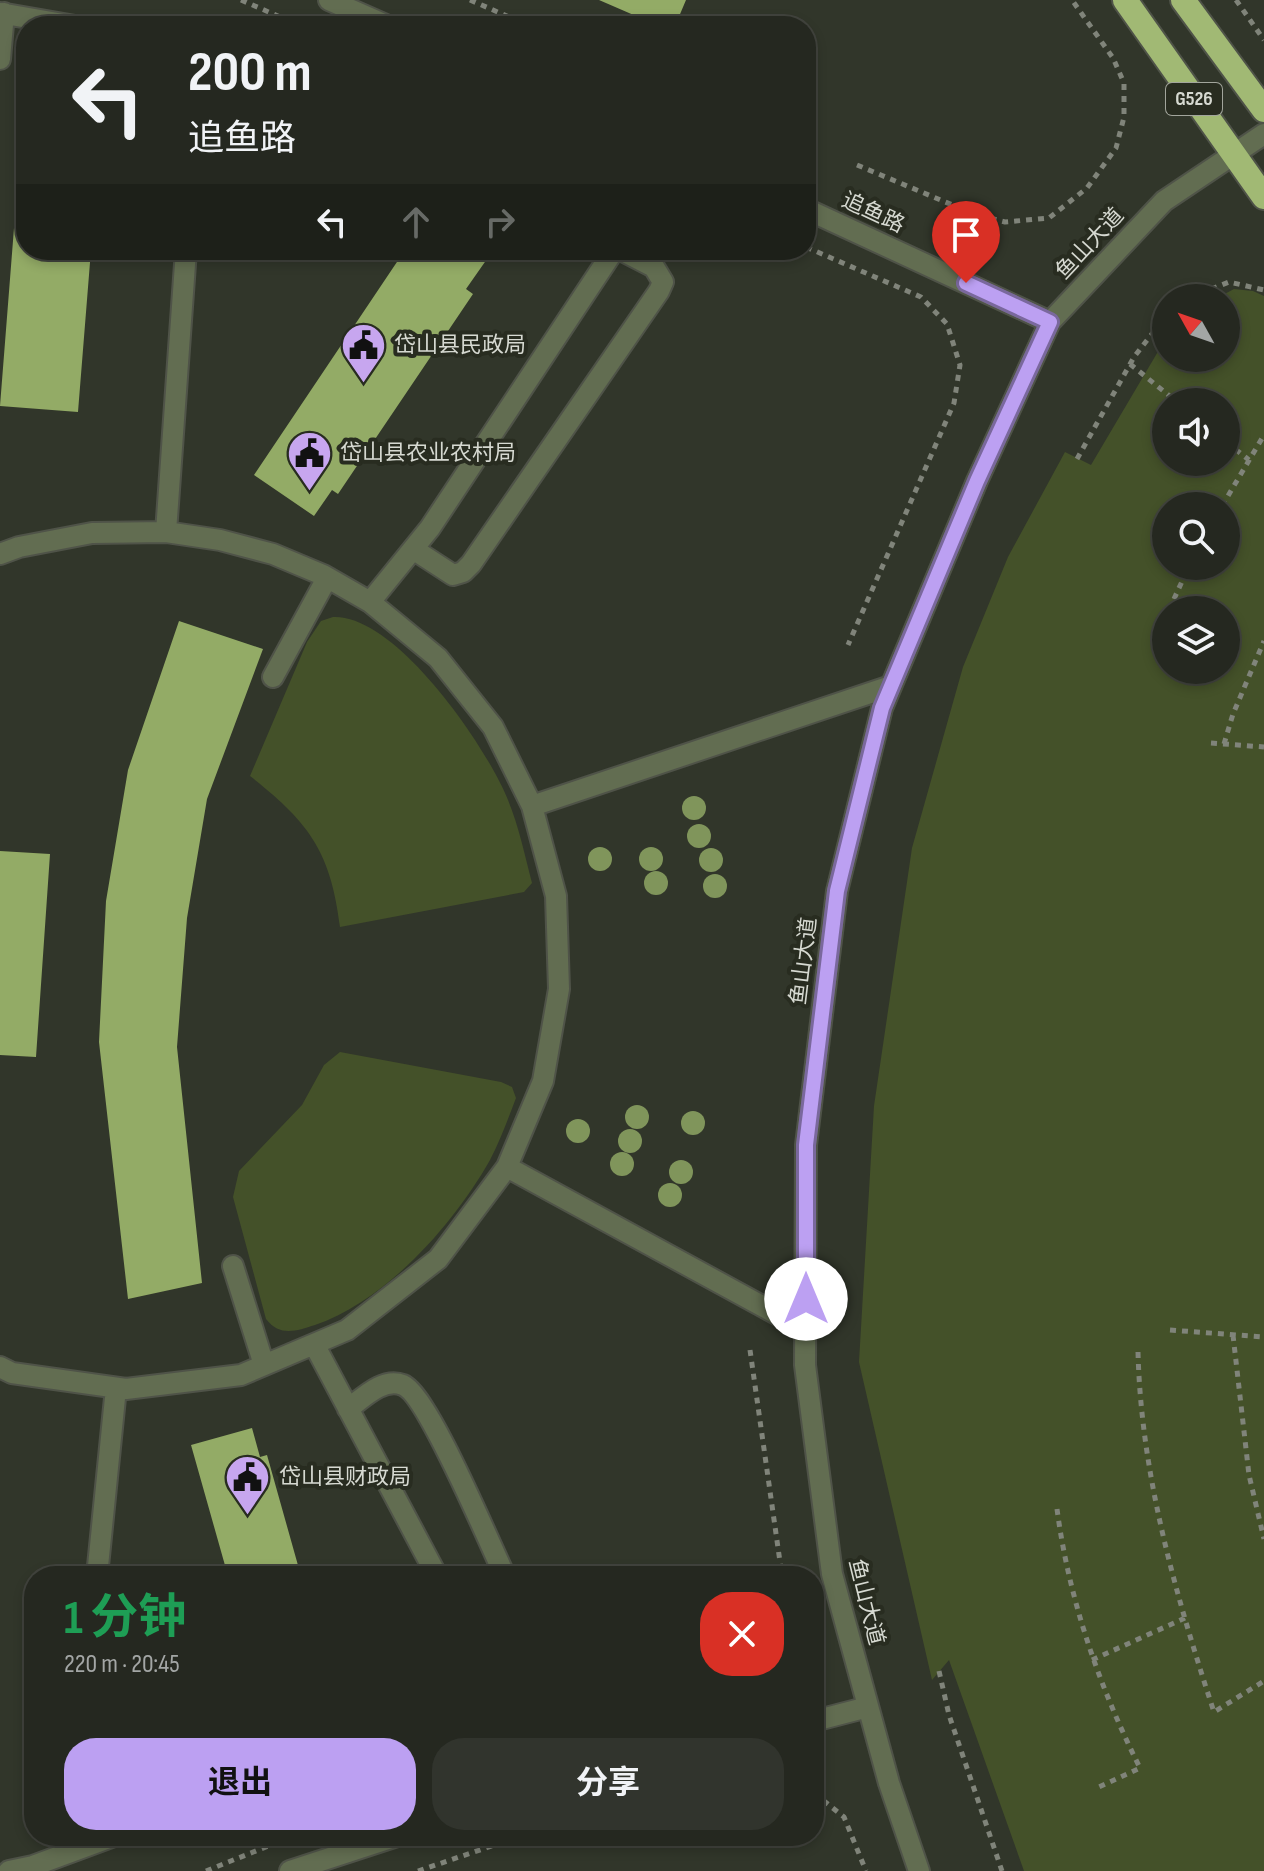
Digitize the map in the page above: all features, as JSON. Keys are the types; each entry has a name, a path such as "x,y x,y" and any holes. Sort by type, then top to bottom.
{"highway":[{"name":"G526","path":"1125,0 1264,197"},
{"name":"G526","path":"1183,0 1264,110"}],"street":[{"path":"329,0 365,16"},
{"path":"0,59 2,13"},
{"name":"鱼山大道","path":"919,1871 889,1783 832,1574 805,1365 806,1145 837,891 882,708 977,481 1050,322 1164,201 1264,134"},
{"name":"追鱼路","path":"816,214 1050,322"},
{"path":"166,532 185,260"},
{"path":"370,602 413,549 607,260"},
{"path":"413,549 453,575 471,564 659,291 663,282 654,267 640,260"},
{"path":"0,554 19,547 92,533 166,532 220,540 273,554 327,578 370,602 438,658 493,727 532,806 556,896 559,989 543,1081 507,1167 438,1259 347,1330 241,1375 116,1388 12,1373 0,1367"},
{"path":"273,677 327,578"},
{"path":"532,806 891,686"},
{"path":"507,1167 806,1330"},
{"path":"233,1266 264,1365"},
{"path":"314,1344 432,1566"},
{"path":"348,1409 389,1382 402,1384 415,1393 440,1438 500,1566"},
{"path":"98,1566 116,1388"},
{"path":"824,1718 868,1707"},
{"path":"9,1871 65,1846"},
{"path":"290,1871 366,1846"}],"path":[{"path":"241,0 278,16"},
{"path":"470,0 507,16"},
{"path":"857,165 984,217 1005,222 1049,218 1087,188 1102,168 1116,148 1124,117 1124,83 1113,58 1072,0"},
{"path":"1236,0 1264,40"},
{"path":"816,251 921,297 947,324 960,365 954,403 848,645"},
{"path":"1240,285 1264,290"},
{"path":"1077,459 1130,364 1152,335"},
{"path":"1130,364 1160,388"},
{"path":"1230,492 1262,445 1264,435"},
{"path":"1240,453 1249,460"},
{"path":"1224,744 1233,714 1264,641"},
{"path":"1211,743 1264,747"},
{"path":"1170,1330 1264,1337"},
{"path":"1233,1335 1249,1475 1264,1539"},
{"path":"750,1350 781,1566"},
{"path":"1138,1352 1149,1467 1185,1618 1214,1712 1264,1681"},
{"path":"1057,1509 1062,1545 1092,1660 1112,1711 1140,1768 1099,1787"},
{"path":"1092,1660 1185,1618"},
{"path":"939,1671 949,1715 1002,1871"},
{"path":"824,1801 844,1817 866,1871"},
{"path":"206,1871 268,1846"},
{"path":"418,1871 492,1846"}],"green space":[{"path":"1240,290 1264,296 1264,1871 1024,1871 949,1660 932,1680 859,1362 874,1106 912,848 963,667 1008,557 1065,452 1091,465 1152,362 1152,372 1240,372"},
{"path":"333,617 358,622 384,637 411,660 460,718 497,777 512,810 532,883 524,892 340,927 330,878 314,841 288,808 250,776 307,642 321,621"},
{"path":"340,1052 501,1082 512,1087 516,1098 494,1153 475,1184 416,1258 367,1298 341,1314 301,1329 283,1330 266,1319 233,1197 239,1171 302,1105 324,1065"}],"building":[{"path":"599,0 686,0 679,16 636,16"},
{"path":"16,203 16,260 90,260 78,412 0,406"},
{"name":"岱山县民政局","path":"398,260 486,260 466,289 473,294 338,494 332,490 314,516 254,475"},
{"path":"179,621 263,649 207,799 187,918 177,1047 202,1283 128,1299 99,1042 106,901 128,770"},
{"path":"0,851 50,854 36,1057 0,1055"},
{"name":"岱山县财政局","path":"252,1428 260,1457 267,1455 298,1566 225,1566 191,1445"}],"place":[{"name":"岱山县民政局","path":"363,384"},
{"name":"岱山县农业农村局","path":"309,492"},
{"name":"岱山县财政局","path":"248,1516"}],"route":[{"path":"806,1299 806,1145 837,891 882,708 977,481 1050,322 966,283"}]}
